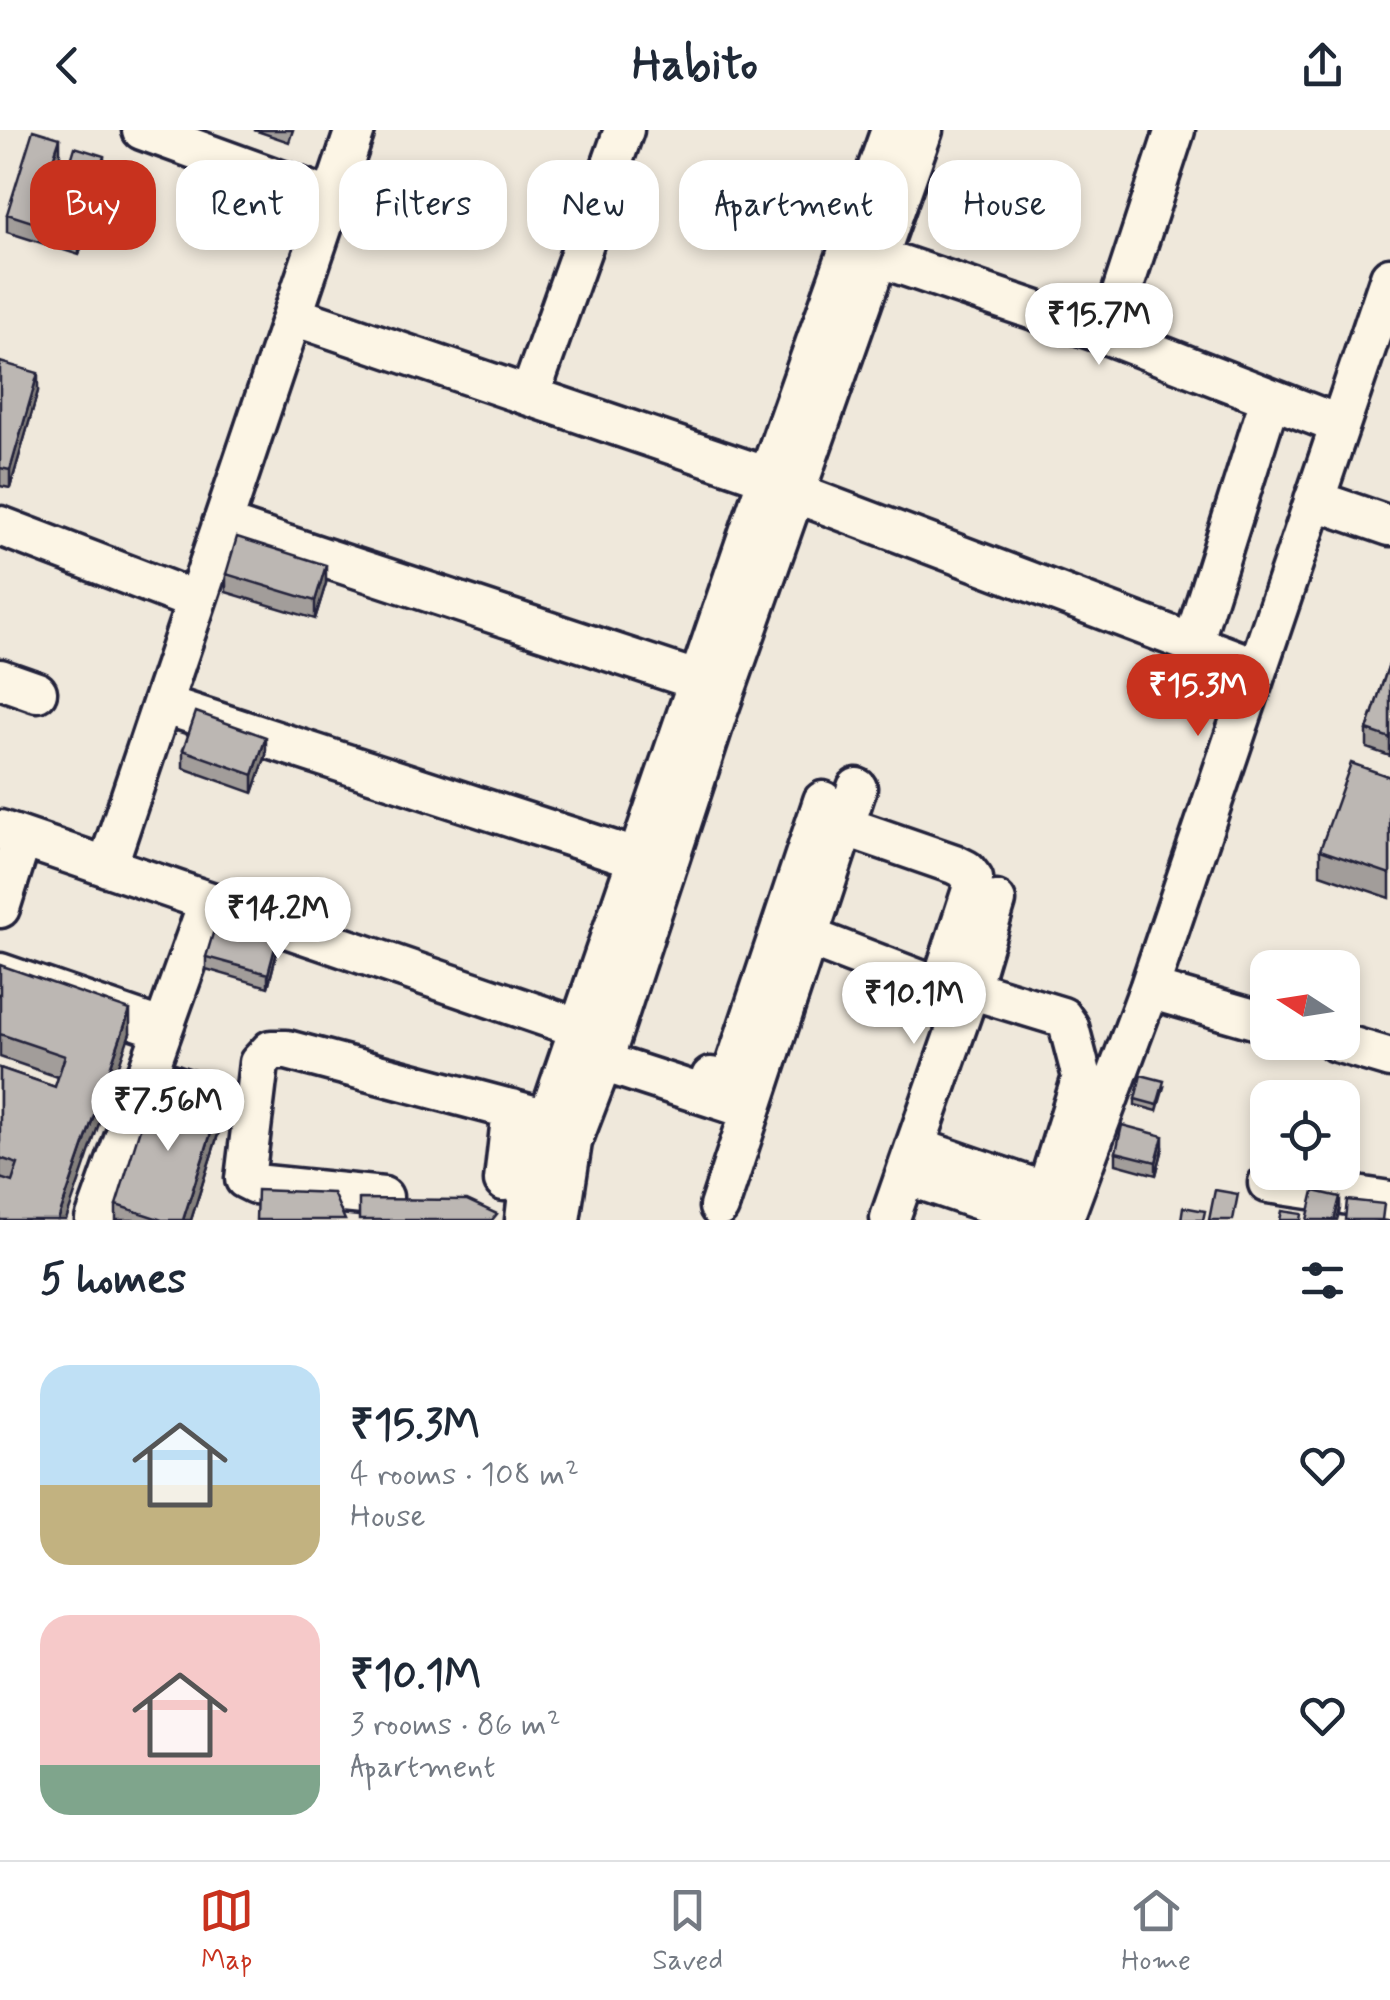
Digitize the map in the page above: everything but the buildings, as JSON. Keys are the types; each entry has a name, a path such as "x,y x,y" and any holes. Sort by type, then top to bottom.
{"street":[{"path":"142,130 332,198"},
{"path":"107,867 355,130"},
{"path":"530,395 624,130"},
{"path":"504,1181 530,1114 584,1047 716,714 781,485 892,130"},
{"path":"560,1220 584,1047 638,859 699,682 878,258 923,130"},
{"path":"1108,335 1176,130"},
{"path":"878,258 1108,335 1340,425"},
{"path":"1063,1220 1149,990 1390,278"},
{"path":"294,316 781,485 1257,668"},
{"path":"1193,643 1264,418"},
{"path":"1314,500 1390,526"},
{"path":"222,524 699,682"},
{"path":"0,526 196,601"},
{"path":"0,679 36,692"},
{"path":"162,704 638,859"},
{"path":"719,1207 841,805 966,870 973,879 967,992"},
{"path":"0,908 9,848 107,867 751,1110"},
{"path":"890,1218 922,1170 967,992 996,901"},
{"path":"95,1220 208,903"},
{"path":"797,940 967,992 1052,1012 1062,1016 1068,1026 1082,1077 1050,1189 1041,1191 922,1170"},
{"path":"711,1077 724,1080 732,1075 797,940"},
{"path":"0,972 163,1029"},
{"path":"1149,990 1250,1018"},
{"path":"1360,1046 1388,1051"},
{"path":"384,1197 245,1179 259,1063 272,1050 287,1050 530,1114"},
{"path":"146,1075 253,1114"},
{"path":"525,1220 530,1114"},
{"path":"922,1170 1038,1220"},
{"path":"1319,1190 1390,1201"}]}
